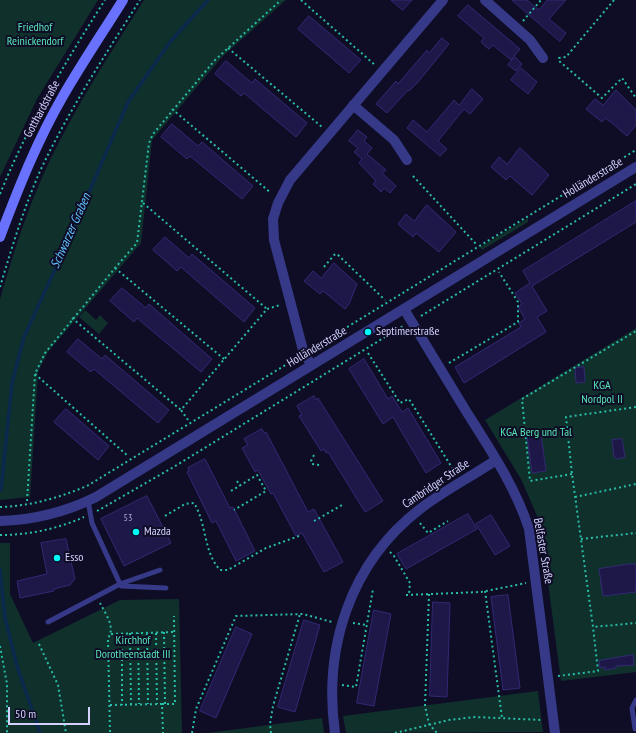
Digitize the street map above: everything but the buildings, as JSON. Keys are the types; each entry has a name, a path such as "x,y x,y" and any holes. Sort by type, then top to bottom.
{"main road":[{"name":"Gotthardstraße","path":"0,237 18,188 39,142 63,96 123,0"}],"street":[{"path":"311,365 303,350 295,324 274,240 274,219 278,203 290,180 443,0"},
{"path":"486,0 530,40 543,58"},
{"path":"353,106 394,140 407,160"},
{"name":"Holländerstraße","path":"0,521 21,520 52,514 88,501 636,167"},
{"name":"Belfaster Straße","path":"404,309 514,491 529,529 555,733"},
{"name":"Cambridger Straße","path":"335,733 331,683 336,642 344,617 362,576 384,544 413,514 496,460"}],"lane":[{"path":"88,501 92,523 121,586 166,588"},
{"path":"48,622 120,584 160,570"},
{"path":"635,729 632,708 636,700"}],"path":[{"path":"0,194 13,162 56,79 105,0"},
{"path":"0,287 12,245 41,170 94,73 140,0"},
{"path":"27,501 34,374 45,352 72,318 137,243 149,143 153,134 172,109 214,60 281,0"},
{"path":"301,0 376,65"},
{"path":"517,28 541,0"},
{"path":"614,0 566,57 559,58 559,61 602,98 622,78 636,98"},
{"path":"228,48 322,128"},
{"path":"172,109 271,193"},
{"path":"310,350 636,150"},
{"path":"413,176 476,244"},
{"path":"419,317 636,184"},
{"path":"143,203 267,310"},
{"path":"324,267 334,255 337,254 385,300"},
{"path":"115,268 224,359"},
{"path":"448,364 518,322 518,302 499,272"},
{"path":"181,410 267,310 280,304"},
{"path":"72,318 181,410 188,420"},
{"path":"572,474 530,481 522,399 636,331"},
{"path":"368,353 400,403 409,399 456,476"},
{"path":"0,507 38,503 60,497 87,486 297,358"},
{"path":"34,374 128,456"},
{"path":"557,676 598,671 566,417 636,407"},
{"path":"314,455 311,461 312,464 320,465"},
{"path":"231,491 257,475 266,491 234,510"},
{"path":"237,481 240,486"},
{"path":"575,497 636,484"},
{"path":"165,516 185,504 194,503 200,513 209,553 220,570 228,570 266,548 299,536"},
{"path":"314,521 344,504"},
{"path":"418,520 428,533 448,521"},
{"path":"582,539 636,533"},
{"path":"389,551 394,556 410,583 408,594 486,591 526,582"},
{"path":"339,684 356,687 373,589"},
{"path":"486,591 502,718"},
{"path":"429,594 425,706 430,724 437,733"},
{"path":"96,597 112,627 111,634 108,638 110,733"},
{"path":"192,733 196,709 236,616 300,614 334,622"},
{"path":"271,733 270,724 273,706 300,614"},
{"path":"110,705 176,704 174,616"},
{"path":"350,622 367,625"},
{"path":"593,628 636,623"},
{"path":"164,632 165,704"},
{"path":"111,634 174,632"},
{"path":"130,633 131,704"},
{"path":"138,633 139,704"},
{"path":"147,633 148,704"},
{"path":"156,633 157,704"},
{"path":"122,634 122,704"},
{"path":"38,644 58,686 66,733"},
{"path":"0,646 7,684 7,733"},
{"path":"162,704 163,733"},
{"path":"395,733 430,724 475,717 544,720"}],"green space":[{"name":"Friedhof Reinickendorf","path":"0,0 98,0 37,99 0,177"},
{"path":"144,0 286,0 222,57 152,140 141,243 48,352 38,372 30,497 0,500 0,300 2,292 23,225 60,139 83,98"},
{"path":"528,218 528,222 482,250 480,247"},
{"path":"85,310 96,320 100,315 108,323 99,334 79,317"},
{"path":"636,328 636,672 561,681 538,518 521,479 485,420"},
{"name":"Kirchhof Dorotheenstadt III","path":"0,543 10,543 10,594 33,643 120,600 179,599 182,733 0,733"},
{"path":"538,691 543,732 346,733 343,716"},
{"path":"322,718 324,733 208,733"}],"waterway":[{"name":"Schwarzer Graben","path":"1,490 12,383 24,337 68,241 128,102 170,42 208,0"},
{"name":"Schwarzer Graben","path":"0,569 5,618 17,666 40,733"}],"place":[{"name":"Septimerstraße","path":"368,332"},
{"name":"Mazda","path":"136,532"},
{"name":"Esso","path":"57,558"}],"park label":[{"name":"KGA Nordpol II","path":"602,393"},
{"name":"KGA Berg und Tal","path":"536,433"}]}
